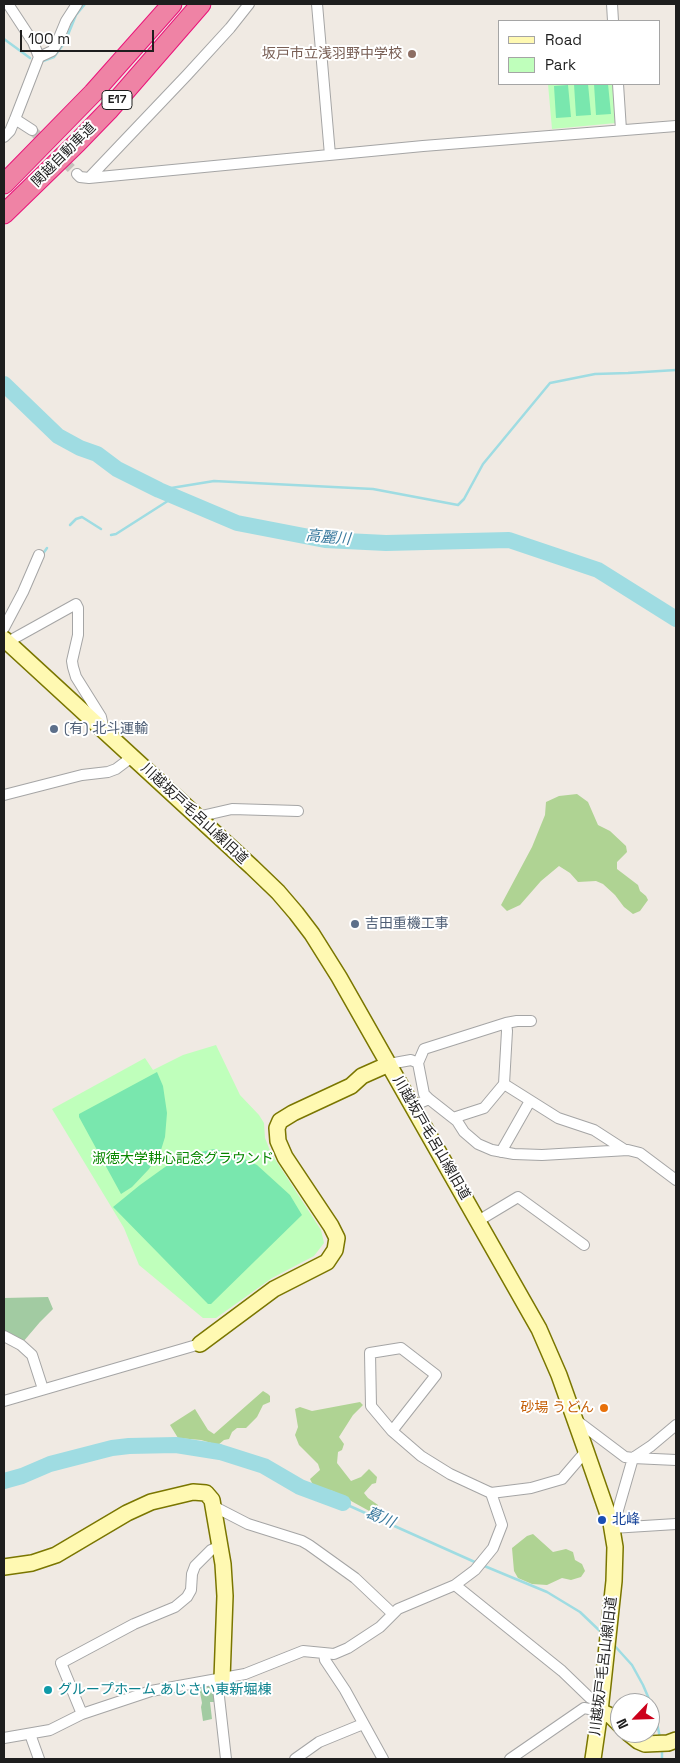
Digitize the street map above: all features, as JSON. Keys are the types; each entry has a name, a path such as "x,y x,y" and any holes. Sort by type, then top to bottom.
{"highway":[{"name":"関越自動車道","path":"7,181 93,93 172,4"},
{"name":"関越自動車道","path":"4,214 108,111 201,4"}],"street":[{"path":"4,137 10,131 38,57 33,42 8,4"},
{"path":"38,57 52,51 71,12 78,4"},
{"path":"89,178 230,28 249,4"},
{"path":"316,4 330,155"},
{"path":"612,4 613,20"},
{"path":"618,85 621,130"},
{"path":"15,119 32,130"},
{"path":"77,174 84,178 89,178 330,155 676,126"},
{"path":"4,638 39,555"},
{"path":"4,638 76,604 78,608 78,635 72,667 76,677 101,717 105,732"},
{"name":"川越坂戸毛呂山線旧道","path":"4,638 278,892 301,920 340,977 539,1329 559,1374 586,1452 611,1526 614,1548 614,1581 600,1711 592,1759"},
{"path":"4,794 82,775 108,772 116,769 132,757"},
{"path":"197,817 232,810 298,811"},
{"path":"531,1021 517,1020 424,1049 418,1063 424,1094 454,1118 464,1132 478,1144 492,1150 514,1154 542,1155 625,1150 640,1153 676,1180"},
{"path":"454,1118 484,1108 504,1084 506,1023"},
{"path":"4,1401 200,1344 274,1289 326,1262 335,1250 336,1238 331,1226 285,1157 278,1141 277,1128 280,1121 351,1086 362,1076 389,1064 411,1060 418,1063"},
{"path":"504,1084 558,1118 594,1130 625,1150"},
{"path":"413,1106 428,1099"},
{"path":"501,1152 530,1101"},
{"path":"478,1221 518,1197 584,1245"},
{"path":"4,1336 21,1345 32,1355 43,1389"},
{"path":"392,1431 436,1375 401,1348 370,1353 371,1406 392,1431 421,1456 450,1474 491,1492 531,1488 562,1480 586,1452"},
{"path":"575,1420 625,1457 676,1460"},
{"path":"676,1425 634,1458 618,1510 611,1526 676,1524"},
{"path":"4,1567 32,1563 56,1555 139,1507 168,1497 193,1492 206,1493 212,1500 220,1546 225,1596 219,1679 226,1759"},
{"path":"4,1738 50,1730 82,1714 150,1691 245,1674 303,1651 334,1654 348,1648 380,1626 398,1609 455,1585 475,1570 493,1548 502,1525 491,1492"},
{"path":"213,1506 248,1524 302,1541 309,1545 355,1578 393,1614"},
{"path":"82,1714 61,1663 134,1624 175,1607 187,1597 191,1590 192,1574 195,1566 211,1550 220,1546"},
{"path":"455,1585 562,1671 590,1698"},
{"path":"324,1654 325,1660 338,1678 383,1759"},
{"path":"510,1759 584,1708 600,1711 610,1716"},
{"path":"295,1759 319,1742 363,1724"},
{"path":"30,1734 39,1759"},
{"path":"643,1743 658,1743"}],"green space":[{"path":"548,85 613,85 616,123 552,129"},
{"path":"568,85 571,117 556,118 554,86"},
{"path":"574,85 588,85 591,115 576,116"},
{"path":"594,85 608,85 611,114 596,115"},
{"path":"577,794 588,802 598,825 610,831 626,846 627,852 617,862 617,869 638,885 640,891 648,900 640,911 633,914 603,884 596,881 578,882 570,873 559,866 541,881 520,905 507,911 501,905 532,847 545,815 546,802 559,796"},
{"name":"淑徳大学耕心記念グラウンド","path":"216,1045 240,1095 264,1123 265,1138 271,1153 321,1230 324,1243 314,1256 272,1278 216,1318 203,1318 139,1265 124,1228 52,1109 145,1058 153,1070 183,1055"},
{"path":"157,1072 163,1086 167,1113 165,1137 161,1150 149,1169 132,1187 121,1194 79,1114"},
{"path":"214,1149 236,1155 257,1165 290,1195 302,1215 211,1304 208,1304 113,1207 172,1162 192,1154"},
{"path":"48,1297 53,1309 23,1342 4,1332 4,1298"},
{"path":"263,1391 270,1396 270,1402 263,1405 257,1417 246,1428 237,1428 232,1432 229,1439 224,1440 218,1445 201,1440 178,1438 170,1425 195,1409 208,1430 214,1434"},
{"path":"360,1402 363,1405 353,1415 339,1437 344,1444 342,1450 338,1452 337,1463 351,1481 361,1477 369,1469 377,1477 376,1483 372,1484 364,1493 378,1505 377,1511 371,1512 333,1491 318,1488 312,1483 310,1479 320,1470 318,1464 299,1445 295,1435 298,1427 295,1409 300,1407 312,1411"},
{"path":"533,1534 553,1552 566,1549 573,1552 575,1560 582,1564 585,1571 581,1577 571,1580 562,1578 547,1585 532,1584 518,1578 514,1571 512,1548 527,1536"},
{"path":"214,1684 216,1702 210,1702 212,1719 203,1721 199,1687"}],"waterway":[{"path":"43,61 54,57 65,42 76,15 85,4"},
{"path":"4,39 30,58"},
{"path":"159,490 214,481 373,489 458,505 464,499 483,464 550,383 595,374 676,370"},
{"name":"高麗川","path":"4,384 58,436 80,448 97,454 117,469 159,490 237,523 325,540 386,543 509,540 598,570 676,619"},
{"path":"111,535 116,534 174,497"},
{"path":"70,525 76,519 82,517 101,529"},
{"path":"42,555 47,548"},
{"name":"葛川","path":"4,1481 22,1476 50,1464 112,1448 176,1445 220,1452 264,1466 300,1487 343,1503"},
{"name":"葛川","path":"343,1503 477,1563"},
{"name":"葛川","path":"482,1565 547,1592 580,1612 602,1633"},
{"name":"葛川","path":"613,1644 632,1665 646,1693"},
{"name":"葛川","path":"662,1748 662,1759"}],"tunnel":[{"path":"32,130 77,174"}],"place":[{"name":"坂戸市立浅羽野中学校","path":"412,54"},
{"name":"(有) 北斗運輸","path":"54,729"},
{"name":"吉田重機工事","path":"355,924"},
{"name":"砂場 うどん","path":"604,1408"},
{"name":"北峰","path":"602,1520"},
{"name":"グループホーム あじさい東新堀棟","path":"48,1690"}]}
